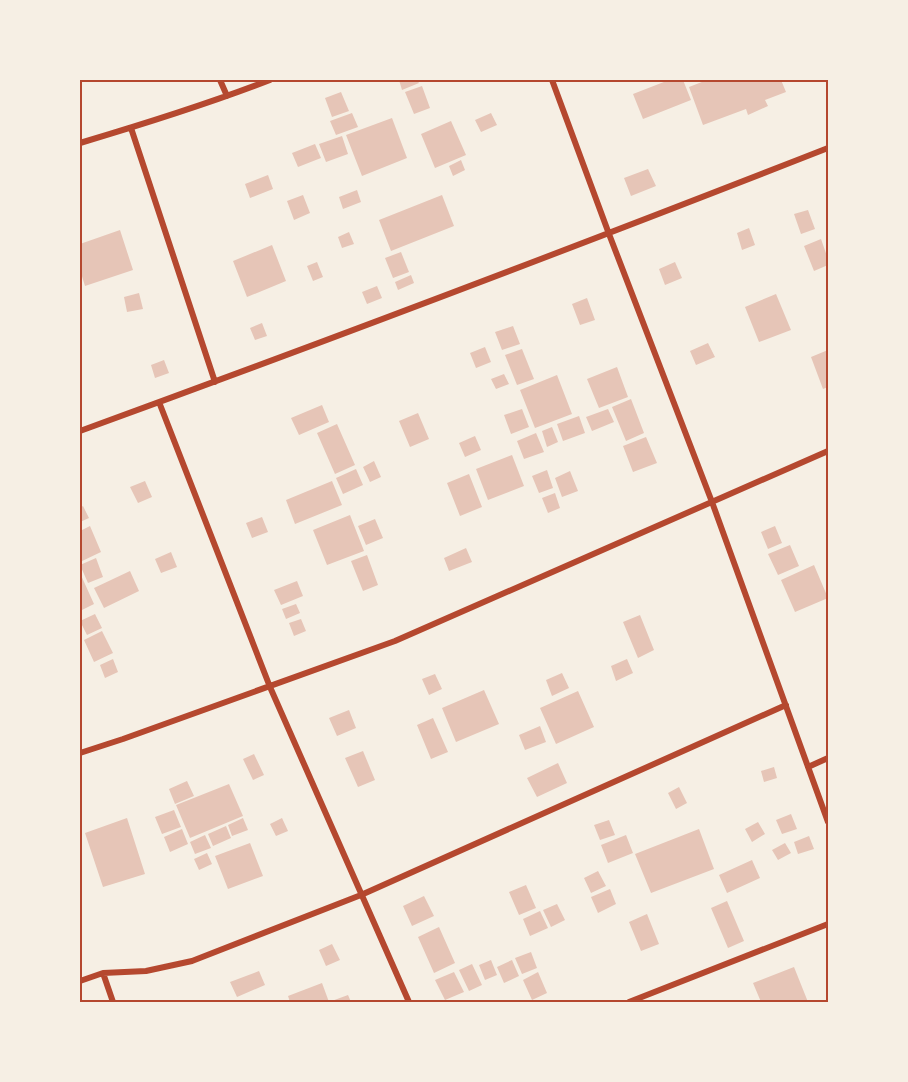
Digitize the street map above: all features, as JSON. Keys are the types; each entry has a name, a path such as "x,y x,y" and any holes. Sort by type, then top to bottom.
{"street":[{"path":"220,80 227,96"},
{"path":"80,143 131,128 270,80"},
{"path":"552,80 712,502 828,822"},
{"path":"131,128 215,382"},
{"path":"80,431 609,234 828,148"},
{"path":"159,402 270,687 409,1002"},
{"path":"80,753 395,641 828,451"},
{"path":"80,981 103,973 146,971 192,961 362,896 786,705"},
{"path":"808,767 828,758"},
{"path":"629,1002 828,924"},
{"path":"103,973 113,1002"}],"building":[{"path":"399,80 417,80 419,83 402,90"},
{"path":"669,80 683,80 691,100 643,119 633,94"},
{"path":"707,80 781,80 786,92 765,100 768,106 748,115 746,109 703,125 689,87"},
{"path":"422,86 430,108 414,114 405,92"},
{"path":"341,92 349,111 332,117 325,98"},
{"path":"352,113 358,127 336,135 330,121"},
{"path":"491,113 497,125 481,132 475,120"},
{"path":"392,118 407,158 362,176 346,135"},
{"path":"451,121 466,155 435,168 421,134"},
{"path":"342,136 348,154 326,162 319,144"},
{"path":"315,144 321,158 298,167 292,153"},
{"path":"461,160 465,170 453,176 449,166"},
{"path":"648,169 656,186 631,196 624,178"},
{"path":"268,175 273,189 250,198 245,184"},
{"path":"357,190 361,202 343,209 339,197"},
{"path":"303,195 310,213 294,220 287,201"},
{"path":"442,195 454,226 391,251 379,220"},
{"path":"808,210 815,229 801,234 794,214"},
{"path":"749,228 755,245 742,250 737,233"},
{"path":"120,230 133,270 85,286 80,270 80,244"},
{"path":"349,232 354,244 342,248 338,237"},
{"path":"821,239 828,265 814,271 804,246"},
{"path":"272,245 286,281 247,297 233,261"},
{"path":"401,252 409,272 393,278 385,258"},
{"path":"317,262 323,277 313,281 307,266"},
{"path":"675,262 682,278 665,285 659,269"},
{"path":"411,275 414,283 398,290 395,282"},
{"path":"377,286 382,298 367,304 362,292"},
{"path":"139,293 143,309 127,312 124,297"},
{"path":"776,294 791,330 759,342 745,307"},
{"path":"587,298 595,320 580,325 572,304"},
{"path":"262,323 267,336 255,340 250,328"},
{"path":"513,326 520,344 502,350 495,332"},
{"path":"708,343 715,357 696,365 690,351"},
{"path":"485,347 491,362 476,368 470,353"},
{"path":"522,349 534,379 517,385 505,355"},
{"path":"828,350 828,387 823,389 811,357"},
{"path":"164,360 169,373 155,378 151,365"},
{"path":"617,367 628,397 599,408 587,379"},
{"path":"504,374 509,384 496,389 491,379"},
{"path":"557,375 572,414 535,428 520,390"},
{"path":"631,399 644,433 626,441 612,407"},
{"path":"322,405 329,422 299,435 291,418"},
{"path":"522,409 529,427 511,434 504,415"},
{"path":"608,409 614,422 592,431 586,417"},
{"path":"418,413 429,439 410,447 399,421"},
{"path":"579,416 585,433 563,441 557,424"},
{"path":"337,424 355,465 335,474 317,433"},
{"path":"552,427 558,442 547,447 542,431"},
{"path":"536,433 544,452 524,459 517,441"},
{"path":"475,436 481,450 465,457 459,443"},
{"path":"646,437 657,463 633,472 623,446"},
{"path":"512,455 524,486 488,500 476,469"},
{"path":"374,461 381,477 370,482 363,467"},
{"path":"356,469 363,485 343,494 336,478"},
{"path":"547,470 553,488 539,493 532,476"},
{"path":"570,471 578,491 562,497 555,478"},
{"path":"469,474 482,507 460,516 447,483"},
{"path":"145,481 152,497 138,503 130,487"},
{"path":"332,481 342,505 295,524 286,500"},
{"path":"555,493 560,508 548,513 542,498"},
{"path":"83,506 89,518 80,522 80,508"},
{"path":"350,515 364,551 327,565 313,530"},
{"path":"262,517 268,532 252,538 246,523"},
{"path":"375,519 383,538 366,545 358,526"},
{"path":"90,526 101,552 80,562 80,531"},
{"path":"775,526 782,543 768,549 761,532"},
{"path":"790,545 799,566 778,575 768,554"},
{"path":"466,548 472,562 449,571 444,558"},
{"path":"171,552 177,567 161,573 155,559"},
{"path":"367,555 378,585 363,591 351,561"},
{"path":"96,558 103,577 88,583 80,565"},
{"path":"814,565 828,598 795,612 781,580"},
{"path":"130,571 139,591 104,608 94,588"},
{"path":"80,573 94,604 80,611"},
{"path":"297,581 303,596 281,605 274,590"},
{"path":"296,604 300,613 286,619 282,609"},
{"path":"95,614 102,628 87,635 80,621"},
{"path":"640,615 654,650 638,658 623,622"},
{"path":"301,619 306,631 294,636 289,623"},
{"path":"102,631 113,653 94,662 84,640"},
{"path":"113,659 118,672 105,678 100,665"},
{"path":"627,659 633,673 616,681 611,666"},
{"path":"562,673 569,688 552,696 546,680"},
{"path":"435,674 442,689 429,695 422,679"},
{"path":"484,690 499,724 456,742 442,708"},
{"path":"578,691 594,727 556,744 540,708"},
{"path":"349,710 356,728 337,736 329,718"},
{"path":"433,718 448,752 431,759 417,725"},
{"path":"540,726 546,742 525,750 519,735"},
{"path":"363,751 375,780 358,787 345,758"},
{"path":"254,754 264,775 253,780 243,759"},
{"path":"558,763 567,783 537,797 527,778"},
{"path":"774,767 777,778 764,782 761,771"},
{"path":"187,781 194,796 175,804 169,789"},
{"path":"229,784 243,816 190,838 176,805"},
{"path":"679,787 687,803 676,809 668,793"},
{"path":"174,810 181,827 162,834 155,817"},
{"path":"791,814 797,829 782,834 776,820"},
{"path":"127,818 145,874 103,887 85,833"},
{"path":"243,818 248,830 232,836 228,825"},
{"path":"282,818 288,831 276,836 270,824"},
{"path":"609,820 615,835 600,840 594,825"},
{"path":"758,822 765,834 752,842 745,829"},
{"path":"226,826 231,838 213,846 208,834"},
{"path":"182,829 188,844 170,852 164,837"},
{"path":"699,829 714,869 651,893 635,854"},
{"path":"205,835 211,848 195,854 190,842"},
{"path":"626,835 633,853 608,863 601,845"},
{"path":"809,836 814,849 798,854 794,842"},
{"path":"250,843 263,876 228,889 215,856"},
{"path":"785,843 791,853 778,860 772,850"},
{"path":"207,853 212,864 199,870 194,859"},
{"path":"752,860 760,878 727,893 719,875"},
{"path":"598,871 606,886 591,893 584,878"},
{"path":"526,885 536,908 519,915 509,892"},
{"path":"610,889 616,904 598,913 591,897"},
{"path":"424,896 434,916 412,926 403,906"},
{"path":"727,901 744,941 728,948 711,908"},
{"path":"557,904 565,920 551,927 543,910"},
{"path":"540,911 548,928 530,936 523,919"},
{"path":"647,914 659,944 641,951 629,922"},
{"path":"439,927 455,963 434,973 418,937"},
{"path":"332,944 340,960 326,966 319,950"},
{"path":"531,952 537,968 522,974 515,958"},
{"path":"491,960 497,975 485,980 479,965"},
{"path":"512,960 519,976 504,983 497,967"},
{"path":"472,964 482,985 469,991 459,970"},
{"path":"794,967 808,1002 761,1002 753,983"},
{"path":"259,971 265,985 237,997 230,982"},
{"path":"454,972 464,992 445,1000 435,980"},
{"path":"538,972 547,993 532,1000 523,980"},
{"path":"322,983 329,1002 290,1002 288,996"},
{"path":"348,995 351,1002 329,1002"}]}
